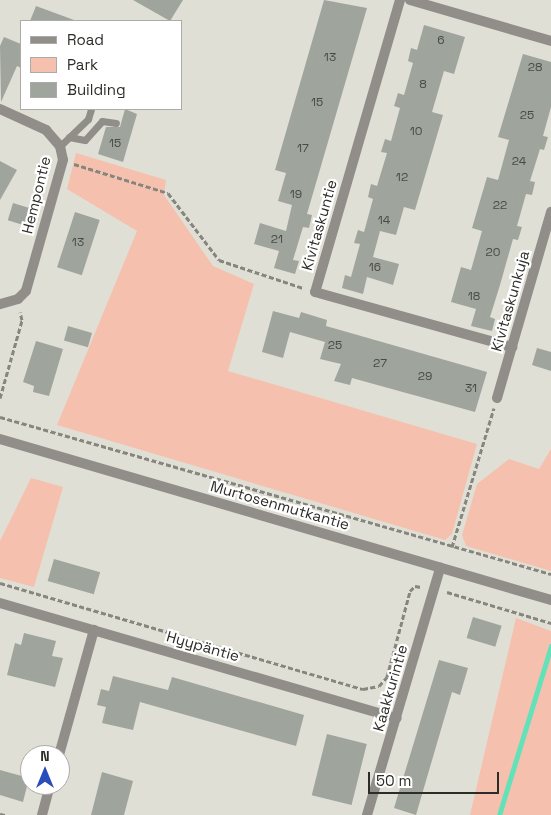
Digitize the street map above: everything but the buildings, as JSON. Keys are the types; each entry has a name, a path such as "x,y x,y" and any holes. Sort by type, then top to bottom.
{"street":[{"name":"Kivitaskuntie","path":"400,0 315,292 512,347"},
{"path":"410,0 551,42"},
{"name":"Hempontie","path":"0,109 46,130 60,146 63,160 26,291 18,299"},
{"name":"Kivitaskunkuja","path":"497,398 551,212"},
{"path":"0,304 18,299"},
{"name":"Murtosenmutkantie","path":"0,439 551,600"},
{"name":"Kaakkurintie","path":"367,815 440,568"},
{"name":"Hyypäntie","path":"0,603 396,718"},
{"path":"62,745 94,630"},
{"path":"42,815 47,795"}],"lane":[{"path":"60,146 88,119 91,110"},
{"path":"69,137 85,140 102,121 116,123"}],"path":[{"path":"63,160 168,193 219,260 315,292"},
{"path":"0,398 22,320 18,299"},
{"path":"452,546 497,398"},
{"path":"0,417 551,574"},
{"path":"0,583 363,689 378,686 388,677 410,592 415,586 434,589 551,623"},
{"path":"0,814 5,815"}],"green space":[{"path":"76,153 166,180 164,195 213,266 254,284 228,371 477,444 452,534 445,540 57,425 137,231 67,189"},
{"path":"551,449 551,571 466,546 462,535 477,484 509,459 539,469"},
{"path":"31,478 63,487 34,587 0,578 0,541"},
{"path":"516,618 551,631 551,815 470,815"}],"waterway":[{"path":"499,815 551,646"}]}
